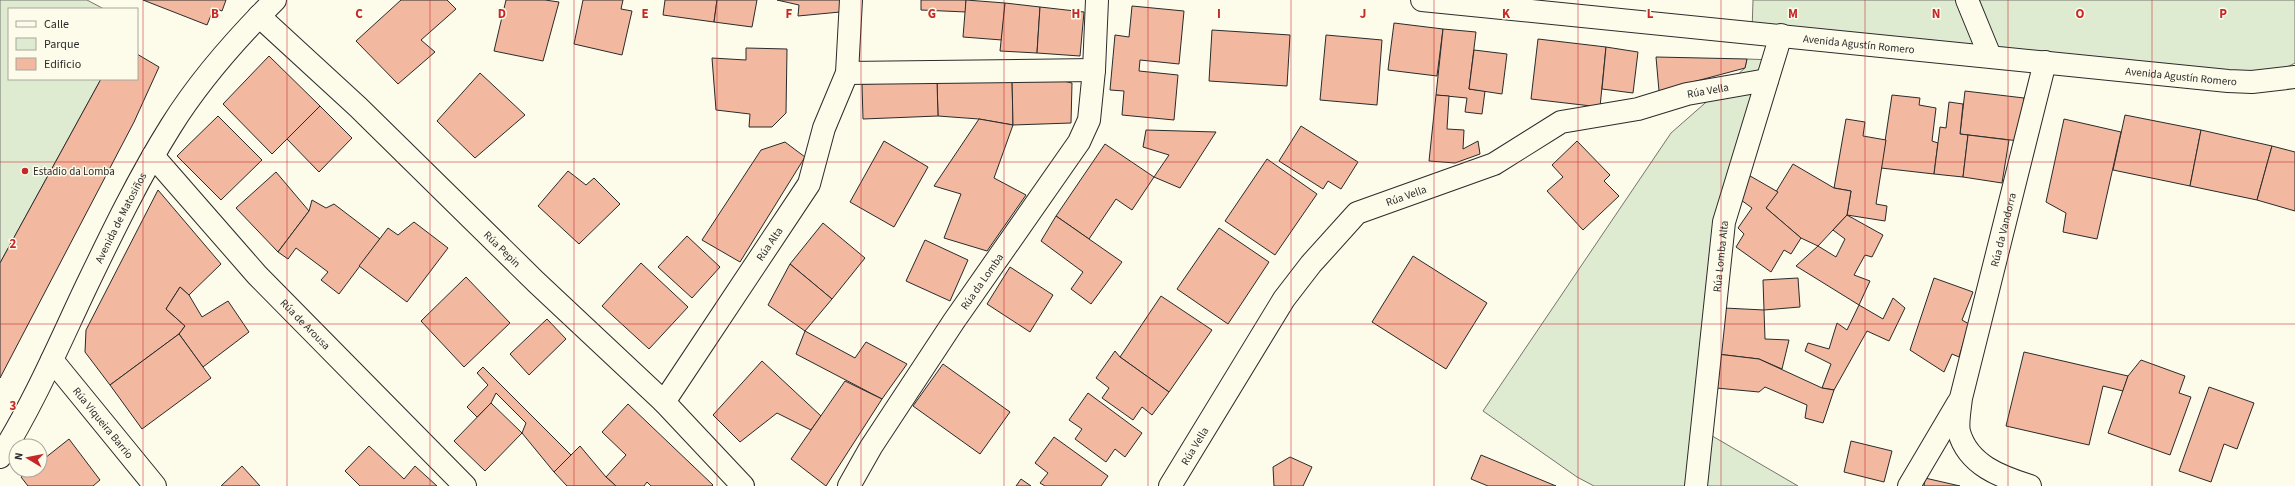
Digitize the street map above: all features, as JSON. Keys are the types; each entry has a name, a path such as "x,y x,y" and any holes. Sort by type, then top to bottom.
{"street":[{"name":"Avenida de Matosiños","path":"0,457 16,432 87,285 153,156 172,124 210,73 259,16 275,0"},
{"path":"851,0 846,73 1094,70"},
{"name":"Rúa da Lomba","path":"849,486 871,447 954,321 1079,142 1089,120 1094,70 1097,0"},
{"name":"Avenida Agustín Romero","path":"1422,0 2228,81 2252,82 2295,77"},
{"path":"1967,0 1990,56"},
{"name":"Rúa Pepin","path":"259,16 358,107 536,282 664,402 743,486"},
{"name":"Rúa Lomba Alta","path":"1696,486 1724,222 1781,35"},
{"name":"Rúa da Vandorra","path":"2030,486 2001,477 1972,457 1959,432 1961,398 2045,62"},
{"name":"Rúa Alta","path":"664,402 809,184 824,128 846,73"},
{"name":"Rúa Vella","path":"1170,486 1284,299 1311,264 1357,213 1494,164 1561,122 1638,109 1688,94 1767,80"},
{"name":"Rúa de Arousa","path":"153,156 257,275 465,486"},
{"name":"Rúa Viqueira Barrio","path":"52,360 155,486"},
{"name":"Rúa da Vandorra","path":"1910,486 1961,398"}],"green space":[{"name":"Estadio da Lomba","path":"0,0 87,0 102,8 8,8 8,80 100,80 0,263"},
{"path":"1753,0 2295,0 2295,63 2260,81 1752,32"},
{"path":"1747,59 1773,60 1724,222 1702,430 1798,486 1594,486 1577,477 1483,411 1671,133 1745,68"}],"building":[{"path":"143,0 226,0 222,11 214,8 207,25"},
{"path":"401,0 447,0 456,9 421,40 435,52 398,84 356,41"},
{"path":"506,0 545,0 559,2 543,61 494,51"},
{"path":"583,0 623,0 621,9 632,11 622,55 574,44"},
{"path":"665,0 717,0 714,22 663,15"},
{"path":"717,0 757,0 752,27 714,22"},
{"path":"777,0 841,0 840,12 798,16 799,5"},
{"path":"921,0 966,0 966,12 921,10"},
{"path":"966,0 1005,3 1002,40 963,37"},
{"path":"1005,3 1040,7 1037,53 1000,51"},
{"path":"1132,6 1184,11 1179,64 1140,60 1139,71 1178,75 1174,120 1122,115 1124,91 1110,90 1115,35 1129,37"},
{"path":"1040,7 1084,12 1080,56 1037,53"},
{"path":"1394,23 1443,29 1437,76 1388,70"},
{"path":"1443,29 1476,32 1469,89 1485,91 1482,114 1465,112 1467,98 1436,95"},
{"path":"1212,30 1290,35 1287,86 1209,81"},
{"path":"1326,35 1382,40 1377,105 1320,100"},
{"path":"1538,39 1606,47 1600,107 1531,99"},
{"path":"1606,47 1638,52 1633,93 1602,89"},
{"path":"746,48 787,49 786,113 772,127 749,127 750,114 716,110 712,58 746,60"},
{"path":"1474,50 1507,54 1502,94 1469,89"},
{"path":"138,55 159,67 134,122 0,378 0,263 100,80 138,80"},
{"path":"269,56 320,106 272,154 223,104"},
{"path":"1656,57 1747,59 1745,68 1659,91"},
{"path":"480,73 525,115 475,158 437,121"},
{"path":"1012,78 1013,125 979,119 938,116 937,81"},
{"path":"1012,78 1055,79 1072,83 1071,123 1013,125"},
{"path":"937,81 938,116 863,119 862,84"},
{"path":"1965,91 2024,98 2019,141 1960,134"},
{"path":"1436,95 1449,96 1447,129 1464,130 1463,149 1478,141 1480,154 1455,163 1429,161"},
{"path":"1892,95 1920,98 1919,105 1936,108 1932,141 1938,143 1934,174 1881,168"},
{"path":"1949,102 1963,104 1960,134 1968,135 1963,177 1934,174 1940,127 1946,128"},
{"path":"320,106 352,138 319,172 287,139"},
{"path":"2125,115 2201,130 2190,186 2113,170"},
{"path":"218,116 262,160 221,200 177,156"},
{"path":"979,119 1013,125 994,178 1026,195 987,251 944,238 961,194 934,186"},
{"path":"1846,119 1865,122 1863,136 1886,140 1876,204 1887,206 1885,221 1847,215 1851,191 1834,188"},
{"path":"2064,119 2121,132 2097,239 2063,232 2066,213 2046,202"},
{"path":"1301,126 1358,162 1341,189 1328,181 1323,189 1279,161"},
{"path":"1146,130 1216,132 1180,188 1154,177 1169,155 1143,147"},
{"path":"2201,130 2272,146 2257,200 2190,186"},
{"path":"1968,135 2009,140 2002,183 1963,177"},
{"path":"884,141 928,167 894,227 850,202"},
{"path":"1577,141 1610,175 1604,181 1619,196 1583,230 1547,191 1563,177 1552,165"},
{"path":"785,142 805,157 740,262 702,240 761,150"},
{"path":"1105,144 1154,177 1132,210 1116,199 1089,239 1056,216"},
{"path":"2272,146 2295,152 2295,211 2257,200"},
{"path":"1267,159 1317,194 1275,255 1225,221"},
{"path":"1793,164 1834,188 1851,191 1847,215 1818,246 1801,238 1766,208"},
{"path":"568,171 586,185 594,178 620,204 579,244 538,206"},
{"path":"276,172 309,211 278,252 236,208"},
{"path":"1745,173 1778,192 1766,208 1801,238 1791,254 1784,250 1771,272 1736,247 1744,234 1738,228 1752,208 1737,197"},
{"path":"158,190 221,264 189,295 180,287 166,309 185,326 179,334 110,385 85,352 86,330"},
{"path":"312,200 326,208 334,204 380,239 339,294 321,280 328,272 296,248 288,259 278,252 309,211"},
{"path":"1847,215 1883,235 1872,257 1865,255 1854,275 1870,281 1859,305 1796,266 1818,246 1836,257 1845,239 1833,230"},
{"path":"1056,216 1122,262 1091,304 1071,289 1083,272 1041,241"},
{"path":"414,222 448,248 407,302 359,266 388,228 398,235"},
{"path":"823,223 865,258 832,299 790,264"},
{"path":"1219,228 1269,262 1228,324 1177,289"},
{"path":"687,236 720,267 692,298 658,267"},
{"path":"925,240 968,260 950,301 906,281"},
{"path":"1413,256 1487,303 1446,369 1372,322"},
{"path":"641,263 688,307 649,349 602,306"},
{"path":"790,264 832,299 805,331 768,305"},
{"path":"1010,267 1053,295 1030,332 987,304"},
{"path":"466,277 510,323 464,367 421,321"},
{"path":"1798,278 1800,307 1764,310 1763,280"},
{"path":"1934,278 1973,292 1962,320 1969,324 1959,357 1952,354 1944,372 1910,350"},
{"path":"180,287 189,295 202,317 228,301 249,332 203,367 179,334 185,326 166,309"},
{"path":"1161,296 1212,330 1169,392 1120,357"},
{"path":"1893,298 1905,308 1889,341 1867,331 1834,390 1822,388 1831,364 1805,351 1808,343 1829,349 1837,323 1847,330 1859,305 1883,319"},
{"path":"1724,308 1764,310 1765,339 1789,340 1782,369 1759,359 1717,354"},
{"path":"547,319 566,339 529,375 510,354"},
{"path":"805,331 855,358 866,342 907,364 882,399 796,354"},
{"path":"179,334 211,378 142,429 110,385"},
{"path":"1115,351 1120,357 1169,392 1152,415 1142,407 1133,420 1102,398 1109,388 1096,378"},
{"path":"2024,352 2128,376 2123,391 2103,386 2089,445 2006,426"},
{"path":"1717,354 1759,359 1822,388 1834,390 1823,423 1805,418 1807,405 1765,387 1759,392 1716,388"},
{"path":"2141,360 2185,376 2179,393 2191,397 2170,455 2108,433 2128,376"},
{"path":"762,361 821,416 811,430 777,413 740,442 713,415"},
{"path":"943,364 1010,412 980,454 913,406"},
{"path":"483,367 571,455 554,472 522,433 526,423 496,393 491,403 477,417 467,407 488,385 477,373"},
{"path":"845,381 882,399 826,486 791,459"},
{"path":"2209,387 2254,403 2237,449 2224,444 2211,482 2179,471"},
{"path":"1088,393 1142,433 1125,457 1115,449 1106,462 1075,439 1082,429 1069,420"},
{"path":"491,403 522,433 485,471 454,441"},
{"path":"628,404 713,485 651,486 647,482 644,486 616,486 606,477 626,455 602,432"},
{"path":"1054,437 1108,476 1101,486 1045,486 1040,483 1048,473 1035,463"},
{"path":"69,439 100,480 93,486 28,486 22,478 48,478 48,456"},
{"path":"1851,441 1892,451 1884,482 1844,472"},
{"path":"369,446 404,479 415,466 437,486 360,486 345,471"},
{"path":"580,446 606,477 616,486 567,486 554,472"},
{"path":"1481,455 1556,486 1488,486 1471,479"},
{"path":"1290,457 1312,467 1303,486 1274,486 1273,467"},
{"path":"242,466 260,486 221,486"},
{"path":"1925,478 1960,486 1924,486"},
{"path":"1021,479 1031,486 1016,486"}],"place":[{"name":"Estadio da Lomba","path":"25,171"}]}
